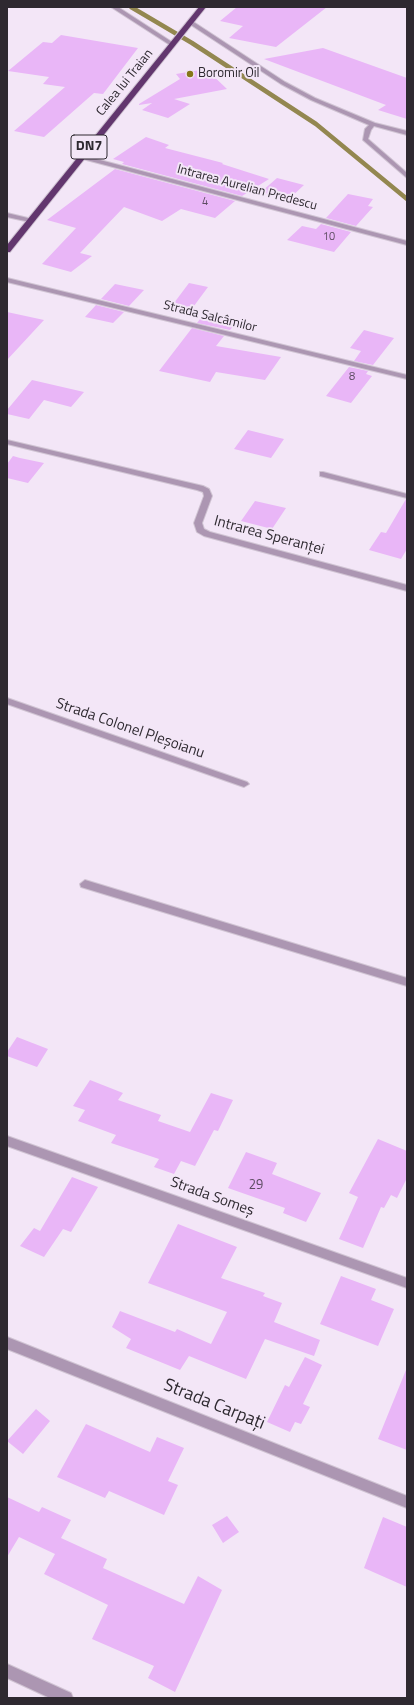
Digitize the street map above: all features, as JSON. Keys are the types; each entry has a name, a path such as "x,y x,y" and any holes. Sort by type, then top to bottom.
{"highway":[{"name":"Calea lui Traian","path":"7,250 202,7"}],"street":[{"path":"114,7 173,42"},
{"path":"190,22 283,83 334,108 373,124 407,133"},
{"path":"373,124 368,129 365,139 407,176"},
{"name":"Intrarea Aurelian Predescu","path":"81,157 407,243"},
{"path":"7,215 30,220"},
{"name":"Strada Salcâmilor","path":"7,280 407,377"},
{"name":"Intrarea Speranței","path":"7,442 200,488 206,491 208,496 198,523 200,530 206,534 407,588"},
{"path":"323,474 407,496"},
{"name":"Strada Colonel Pleșoianu","path":"7,701 244,784"},
{"path":"85,884 407,982"},
{"name":"Strada Someș","path":"9,1145 407,1283"},
{"name":"Strada Carpați","path":"7,1343 407,1502"},
{"path":"7,1671 66,1698"}],"building":[{"path":"237,7 327,7 276,47 229,38 243,26 220,21"},
{"path":"61,35 138,48 103,94 94,93 44,137 14,131 65,87 43,84 49,77 8,71 43,42 52,43"},
{"path":"323,48 407,78 407,119 378,110 386,105 264,59"},
{"path":"206,69 227,89 174,99 190,104 168,118 142,110 152,103 139,105 180,79 176,74"},
{"path":"146,137 169,145 165,148 223,163 222,164 269,179 242,196 122,164 124,162 113,159"},
{"path":"115,169 235,201 215,218 181,209 162,221 124,207 80,253 92,256 71,272 42,264 76,228 47,220"},
{"path":"277,178 304,185 289,199 261,192"},
{"path":"348,194 373,199 368,206 373,207 356,226 326,218"},
{"path":"321,224 351,232 334,252 287,240 302,226 316,229"},
{"path":"189,283 208,287 188,314 168,311"},
{"path":"115,284 144,290 129,306 101,299"},
{"path":"96,305 124,312 113,323 85,317"},
{"path":"7,312 44,320 7,360"},
{"path":"203,315 236,323 230,330 197,323"},
{"path":"192,328 224,336 216,346 281,357 265,380 216,372 210,382 159,371"},
{"path":"364,330 394,338 373,365 354,361 361,351 350,348"},
{"path":"349,367 368,371 366,374 372,376 351,403 326,396"},
{"path":"32,380 84,392 71,407 44,400 29,419 7,414 7,410"},
{"path":"248,430 284,439 271,458 234,449"},
{"path":"13,456 44,463 28,483 7,478 7,464"},
{"path":"406,499 407,549 401,559 369,550 381,532 386,533"},
{"path":"255,501 286,508 272,529 241,521"},
{"path":"17,1037 48,1049 37,1067 7,1056 7,1052"},
{"path":"90,1080 123,1093 118,1100 161,1115 158,1121 190,1132 211,1093 233,1100 218,1131 214,1130 195,1166 181,1161 174,1174 154,1167 159,1159 111,1143 116,1135 78,1121 85,1110 73,1106"},
{"path":"378,1139 407,1151 407,1178 397,1198 391,1195 384,1208 381,1207 363,1248 339,1239 358,1197 349,1193"},
{"path":"246,1152 277,1163 272,1174 321,1193 306,1222 283,1213 285,1208 228,1188"},
{"path":"72,1177 98,1187 71,1232 63,1229 44,1257 20,1246 34,1228 40,1231"},
{"path":"178,1224 237,1247 221,1278 265,1293 263,1296 282,1303 274,1322 320,1340 314,1356 265,1339 246,1379 189,1356 180,1370 126,1348 131,1339 112,1327 120,1311 175,1332 177,1329 211,1344 227,1312 148,1283"},
{"path":"341,1276 376,1289 371,1300 394,1309 378,1346 320,1324"},
{"path":"305,1357 322,1365 303,1404 310,1407 301,1424 295,1422 290,1432 267,1422 285,1385 289,1387"},
{"path":"407,1370 407,1450 378,1439"},
{"path":"36,1409 50,1421 23,1454 7,1441"},
{"path":"86,1424 150,1452 157,1437 184,1448 168,1481 178,1485 164,1515 109,1491 105,1498 57,1477"},
{"path":"7,1497 39,1512 42,1507 71,1520 61,1538 107,1559 103,1568 184,1604 198,1576 222,1590 175,1692 148,1678 154,1666 92,1639 108,1605 44,1574 55,1554 19,1537 7,1557"},
{"path":"227,1516 239,1532 223,1543 212,1525"},
{"path":"383,1517 407,1527 407,1587 364,1568"}],"waterway":[{"path":"131,7 192,43 316,124 407,199"}],"place":[{"name":"Boromir Oil","path":"190,74"}]}
